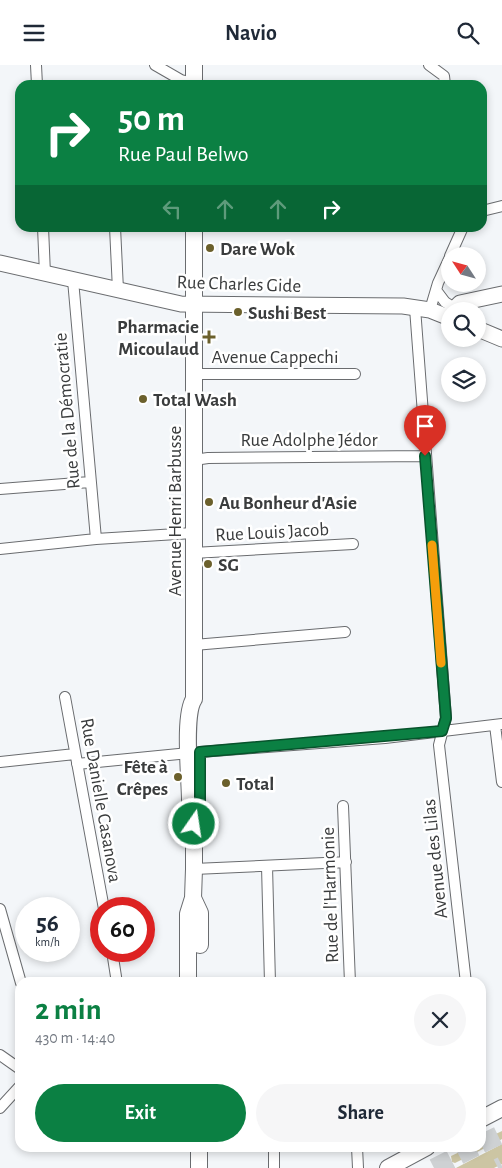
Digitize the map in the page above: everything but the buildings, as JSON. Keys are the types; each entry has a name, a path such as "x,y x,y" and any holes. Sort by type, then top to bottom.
{"main road":[{"path":"194,65 194,80"},
{"name":"Avenue Henri Barbusse","path":"194,232 194,699 189,706 194,752 190,801 194,809 194,898"},
{"name":"Rue Charles Gide","path":"0,263 178,303 422,309 441,312"},
{"path":"466,302 502,294"},
{"path":"486,332 502,339"},
{"path":"188,977 188,914 194,898"},
{"path":"194,898 200,913 200,977"},
{"path":"486,1116 502,1108"},
{"path":"188,1152 188,1168"},
{"path":"199,1152 199,1168"},
{"path":"388,1168 418,1152"}],"street":[{"path":"36,65 37,80"},
{"path":"155,65 179,80"},
{"path":"432,67 444,76 444,80"},
{"path":"487,210 502,206"},
{"path":"43,232 45,274"},
{"path":"115,232 118,290"},
{"path":"454,247 461,232"},
{"path":"422,309 436,290 441,278"},
{"name":"Rue de la Démocratie","path":"73,280 96,539"},
{"path":"436,290 444,302"},
{"name":"Avenue des Lilas","path":"422,309 425,456 446,718 439,745 465,977"},
{"name":"Avenue Cappechi","path":"195,374 355,374"},
{"name":"Rue Adolphe Jédor","path":"194,460 208,458 425,456"},
{"path":"0,489 90,482"},
{"path":"0,549 96,539 193,533"},
{"name":"Rue Louis Jacob","path":"193,553 353,545"},
{"path":"194,645 345,632"},
{"name":"Rue Danielle Casanova","path":"65,697 102,897"},
{"path":"0,761 76,759 194,752 499,725 502,782"},
{"name":"Rue de l'Harmonie","path":"343,806 350,977"},
{"path":"194,869 346,862"},
{"path":"267,866 270,977"},
{"path":"0,909 19,977"},
{"path":"114,962 117,977"},
{"path":"0,1055 15,1066"},
{"path":"0,1108 15,1092"},
{"path":"274,1152 274,1168"},
{"path":"357,1152 358,1168"}],"shaded area":[{"path":"502,1131 502,1139 497,1142 494,1137 492,1138 495,1143 486,1148 486,1139"},
{"path":"502,1144 502,1164 494,1168 456,1168"},
{"path":"460,1152 477,1152 455,1163 452,1162 451,1156"}],"tunnel":[{"path":"486,1142 502,1134"},
{"path":"434,1168 465,1152"},
{"path":"498,1168 502,1166"}],"slow traffic":[{"path":"432,545 441,663"}],"place":[{"name":"Dare Wok","path":"210,248"},
{"name":"Sushi Best","path":"238,312"},
{"name":"Pharmacie Micoulaud","path":"209,337"},
{"name":"Total Wash","path":"143,399"},
{"name":"Au Bonheur d'Asie","path":"209,502"},
{"name":"SG","path":"208,564"},
{"name":"Fête à Crêpes","path":"178,777"},
{"name":"Total","path":"226,783"}],"route":[{"path":"194,824 194,809 200,801 200,752 385,738 442,731 446,718 425,456"}]}
